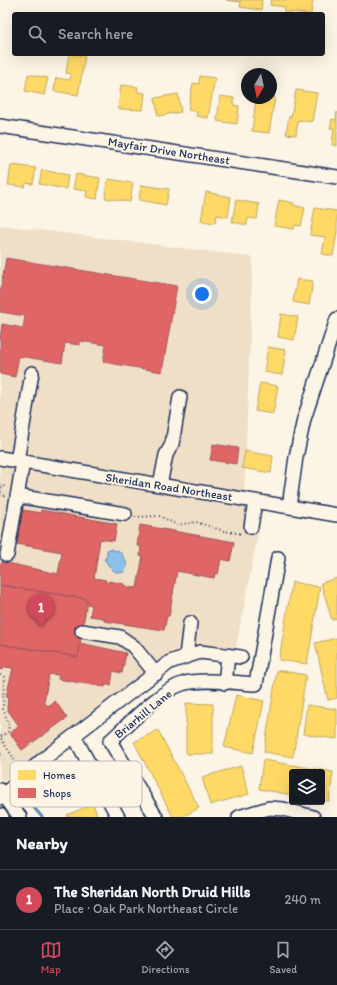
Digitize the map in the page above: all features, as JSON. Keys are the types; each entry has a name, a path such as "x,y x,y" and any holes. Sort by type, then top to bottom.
{"street":[{"name":"Mayfair Drive Northeast","path":"0,126 337,178"},
{"path":"289,507 296,457 304,419 337,319"},
{"path":"7,555 17,496 32,373"},
{"path":"160,485 166,455 172,444 180,397"},
{"name":"Sheridan Road Northeast","path":"0,458 337,515"},
{"path":"17,496 125,514"},
{"path":"246,531 255,501"},
{"name":"Briarhill Lane","path":"122,761 110,741 165,693 183,684 256,684 278,558"},
{"path":"186,656 190,623"},
{"path":"82,631 120,637 133,646 156,674"},
{"path":"41,761 170,662 200,652 242,657"},
{"path":"225,683 228,656"},
{"path":"74,736 88,761"},
{"path":"10,787 1,794 10,805"},
{"name":"Briarhill Lane","path":"142,794 156,817"},
{"path":"12,807 20,817"},
{"path":"113,807 118,817"},
{"path":"239,817 270,808 283,809 313,817"}],"path":[{"path":"0,496 2,486"},
{"path":"125,514 130,517 160,516 177,525 196,522 224,531 246,531"},
{"path":"0,675 4,677 3,709 9,725 8,732 0,737 15,761"}],"shaded area":[{"path":"0,225 253,257 244,500 264,504 235,652 147,677 31,761 10,761 10,776 0,783"}],"water":[{"path":"111,549 116,551 118,550 124,558 126,569 124,572 121,573 115,571 104,559 107,557 107,550"}],"building: Homes":[{"path":"226,0 262,0 261,10 240,7 241,2"},
{"path":"271,0 313,0 311,12 284,12 285,7 270,5"},
{"path":"69,56 85,56 78,95 54,91 56,78 70,80 71,74 66,73"},
{"path":"28,74 48,78 44,95 25,91"},
{"path":"200,76 215,78 208,118 196,116 197,112 188,110 193,83 199,84"},
{"path":"121,85 138,87 137,92 145,93 143,110 118,109"},
{"path":"296,90 317,93 312,122 298,120 296,135 286,134 289,116 291,117"},
{"path":"178,94 181,112 158,116 155,98"},
{"path":"220,96 234,98 233,105 239,106 237,124 217,121"},
{"path":"255,104 274,104 269,133 252,131"},
{"path":"337,112 337,146 332,145 334,128 330,128 332,119 336,120"},
{"path":"11,165 36,168 33,184 26,183 25,187 8,185"},
{"path":"42,170 68,175 66,189 39,184"},
{"path":"76,174 100,178 97,199 86,197 87,191 73,189"},
{"path":"108,179 133,183 130,202 105,198"},
{"path":"141,185 169,189 166,205 139,200"},
{"path":"206,192 231,197 228,217 217,215 215,223 201,221"},
{"path":"236,200 259,204 257,219 248,218 247,225 232,222"},
{"path":"279,200 294,203 293,205 305,208 301,226 295,225 294,229 274,226"},
{"path":"315,208 337,211 337,232 333,256 322,254 325,237 310,235"},
{"path":"297,279 313,281 309,305 293,302"},
{"path":"281,314 298,317 294,340 278,337"},
{"path":"268,347 286,350 282,375 264,372"},
{"path":"260,383 278,386 273,414 255,411"},
{"path":"245,451 273,456 271,473 242,468"},
{"path":"23,510 41,513 41,510 117,524 114,541 100,539 94,578 106,580 105,582 109,583 109,581 124,584 123,585 132,588 137,588 143,556 140,556 141,546 137,546 140,525 234,542 230,561 221,559 218,574 215,573 214,578 177,571 169,616 167,616 164,630 104,621 104,618 90,616 92,605 87,604 80,643 126,653 122,673 113,671 111,685 105,685 105,687 58,679 59,675 49,674 44,702 48,706 55,701 67,718 22,750 10,733 19,726 7,709 8,697 6,697 13,668 4,667 3,670 0,669 0,564 2,562 58,574 62,552 17,544"},
{"path":"337,578 337,618 332,620 321,583"},
{"path":"292,582 320,587 307,664 279,660"},
{"path":"337,638 337,698 328,700 315,643"},
{"path":"277,670 306,675 293,757 264,752"},
{"path":"236,695 264,701 253,753 224,747"},
{"path":"186,703 213,704 213,754 186,754"},
{"path":"307,705 337,709 337,739 303,734"},
{"path":"158,730 199,808 182,817 173,817 134,742"},
{"path":"263,760 316,769 289,769 289,794 259,789"},
{"path":"241,766 249,794 210,805 202,777"},
{"path":"325,771 333,772 329,801 325,800"},
{"path":"86,807 94,807 98,817 68,817 67,815"}],"building: Shops":[{"path":"6,258 177,286 162,372 103,362 106,345 80,341 80,345 65,343 62,363 19,356 15,377 0,374 0,337 2,324 23,328 25,316 0,312 0,293"},
{"path":"213,444 238,448 236,464 210,460"},
{"path":"23,510 41,513 41,510 117,524 114,541 100,539 94,578 106,580 105,582 109,583 109,581 124,584 123,585 127,586 127,588 137,588 143,556 140,556 141,546 137,546 140,525 234,542 230,561 221,559 218,574 215,573 214,578 177,571 169,616 167,616 164,630 104,621 104,618 90,616 92,605 87,604 87,599 0,585 0,564 2,562 58,574 62,552 17,544"},
{"path":"0,585 87,599 78,657 0,644"},
{"path":"80,643 126,653 122,673 113,671 111,685 105,685 105,687 58,679 59,675 49,674 44,702 48,706 55,701 67,718 22,750 10,733 19,726 7,709 8,697 6,697 13,668 4,667 3,670 0,669 0,644 78,657"}],"waterway":[{"path":"33,807 42,817"}],"place":[{"name":"The Sheridan North Druid Hills","path":"41,627"}]}
